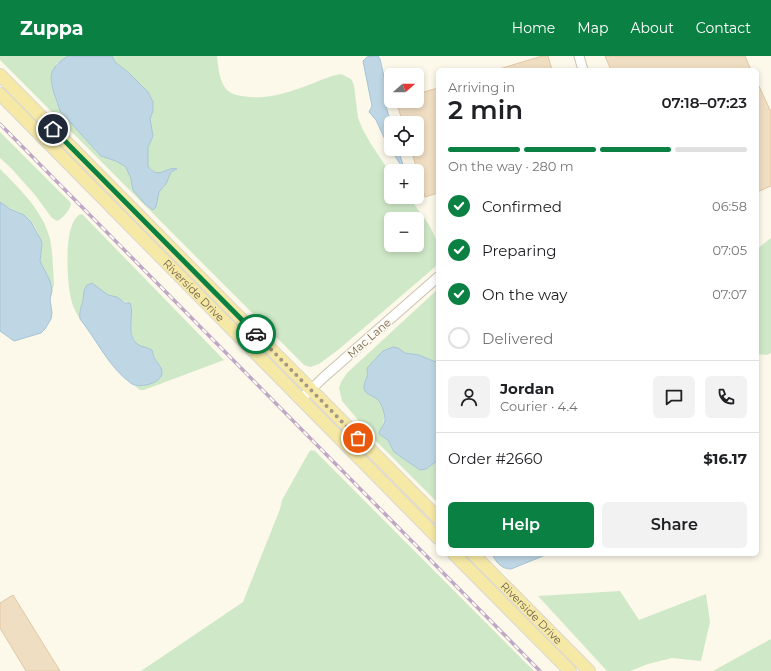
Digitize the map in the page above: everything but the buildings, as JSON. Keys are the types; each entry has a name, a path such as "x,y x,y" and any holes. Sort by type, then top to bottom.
{"main road":[{"name":"Riverside Drive","path":"2,80 436,516"},
{"name":"Riverside Drive","path":"0,94 436,536"},
{"name":"Riverside Drive","path":"456,556 570,671"},
{"name":"Riverside Drive","path":"475,556 589,671"}],"street":[{"path":"579,56 582,68"},
{"name":"Mac Lane","path":"301,399 436,279"}],"green space":[{"path":"0,56 68,56 56,64 51,84 60,111 101,156 116,161 126,167 131,179 133,190 150,208 156,207 159,192 164,187 171,172 176,170 155,173 148,166 148,147 153,136 150,119 153,111 153,102 148,92 129,73 115,62 112,56 217,56 222,83 230,92 242,96 265,97 277,95 341,74 351,79 354,85 358,118 371,144 384,164 384,204 414,204 420,212 384,212 384,252 424,252 424,218 436,239 436,264 435,267 338,350 319,364 310,367 304,365 0,60"},
{"path":"0,132 70,202 71,204 66,214 59,220 57,221 52,218 35,195 0,158"},
{"path":"0,169 30,201 47,229 52,256 54,285 52,291 50,283 42,270 40,257 42,244 35,227 24,215 0,202"},
{"path":"82,214 224,360 144,390 140,390 135,386 145,385 156,381 159,365 150,349 138,345 133,337 130,327 131,306 127,302 108,295 92,284 87,285 85,290 80,311 80,319 72,302 68,280 68,242 70,230 74,221 79,215"},
{"path":"771,238 771,353 767,355 759,354 759,247"},
{"path":"436,291 436,362 419,355 405,353 398,348 375,360 367,368 367,377 365,382 369,394 379,402 382,407 384,418 381,436 388,440 394,452 420,470 426,469 436,462 436,501 376,441 342,401 339,388 347,373"},
{"path":"311,450 315,451 534,671 141,671 243,602 280,509 282,500"},
{"path":"620,591 639,620 706,594 710,622 701,661 672,658 648,664 630,671 607,671 538,596"},
{"path":"771,639 771,671 713,671"}],"water":[{"path":"68,56 112,56 115,62 129,73 148,92 153,102 153,111 150,119 153,136 148,147 148,166 155,172 159,173 169,169 177,169 171,172 166,184 159,192 156,207 153,210 145,204 133,190 131,179 126,167 116,161 101,156 60,111 52,86 51,76 58,64"},
{"path":"378,56 384,77 384,108 387,108 389,116 384,116 384,137 376,120 369,112 372,106 363,61 367,57"},
{"path":"395,156 400,156 403,164 400,164"},
{"path":"0,202 10,209 24,215 31,222 41,240 40,261 50,281 52,291 50,299 52,313 51,319 45,329 41,333 14,341 0,331"},
{"path":"92,283 108,295 117,297 125,303 130,303 132,312 131,329 133,340 140,346 152,350 154,358 161,367 162,371 161,377 158,380 150,384 140,386 132,384 110,362 80,319 84,290 87,285"},
{"path":"393,347 398,348 405,353 419,355 436,362 436,462 426,469 420,470 394,452 388,440 379,434 385,421 385,416 379,401 366,393 364,384 367,376 367,368 383,351"},
{"path":"493,556 543,556 511,569 504,568 495,560"}],"railway":[{"path":"0,124 540,671"}],"way so far":[{"path":"256,334 358,438"}],"route":[{"path":"53,129 256,334"}]}
